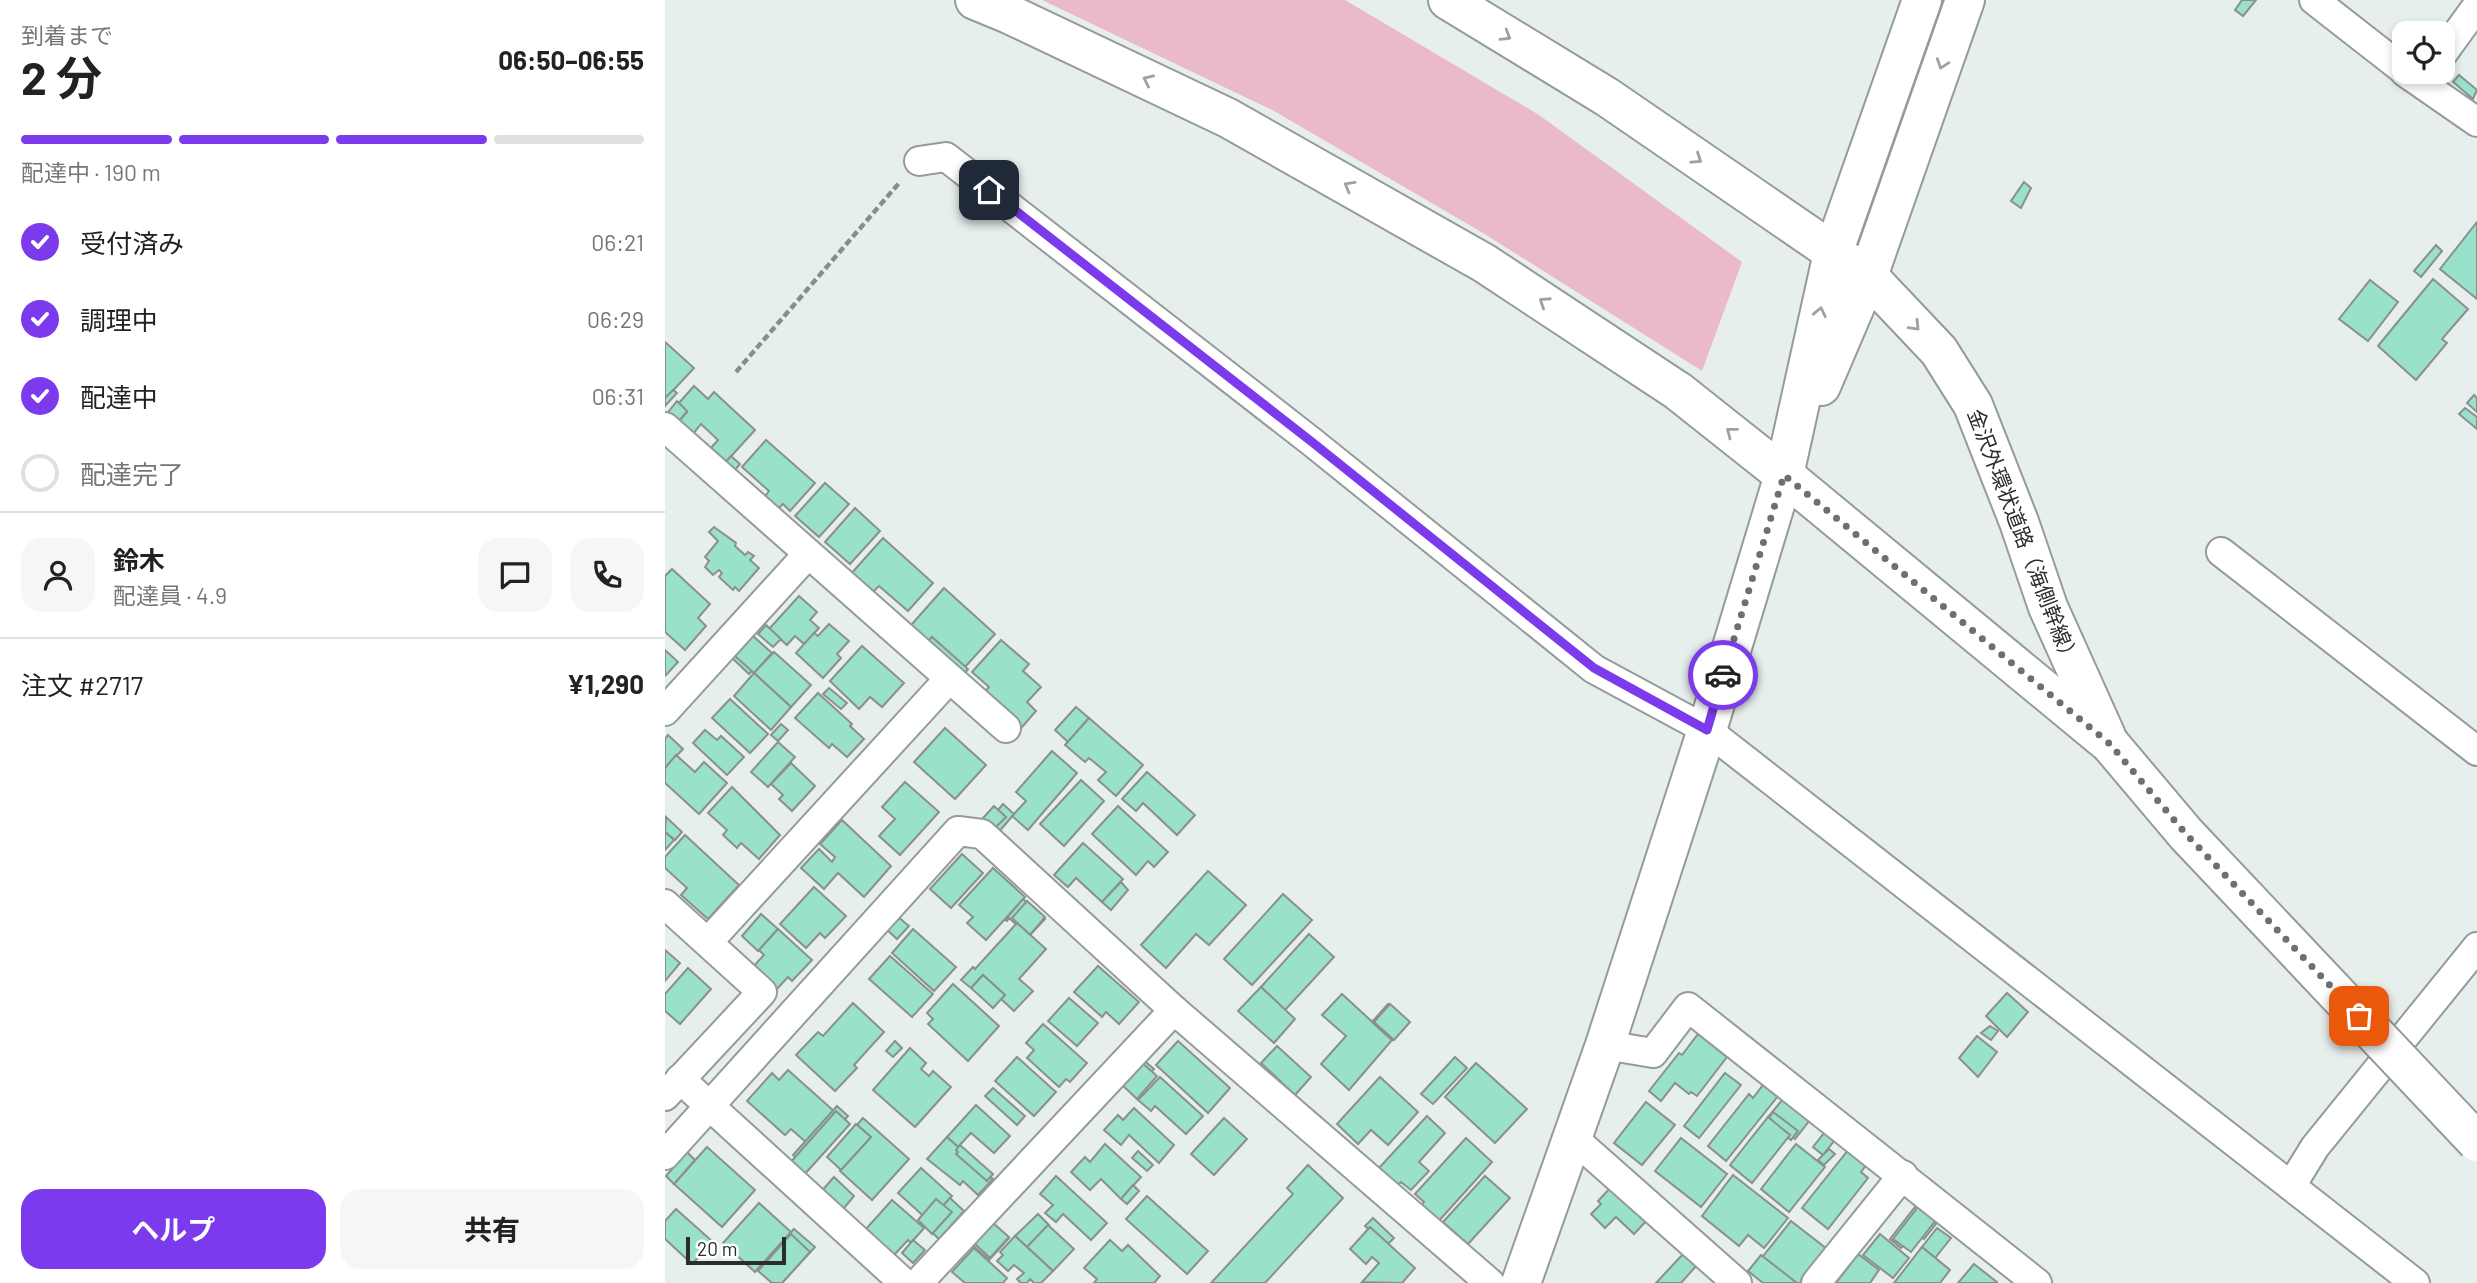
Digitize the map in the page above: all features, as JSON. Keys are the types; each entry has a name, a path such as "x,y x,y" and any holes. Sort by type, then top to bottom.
{"street":[{"name":"金沢外環状道路（海側幹線）","path":"975,0 1228,118 1484,263 1678,391 2110,744 2186,834 2477,1142"},
{"name":"金沢外環状道路（海側幹線）","path":"1448,0 1607,97 1868,276 1939,351 1973,405 2019,522 2048,607 2110,744"},
{"path":"1521,1283 1605,1045 1707,730 1784,475 1833,253 1922,0"},
{"path":"1784,475 1868,276 1965,0"},
{"path":"2314,0 2392,58"},
{"path":"2455,36 2477,6"},
{"path":"2427,84 2477,122"},
{"path":"919,160 946,157 1323,450 1594,668 1707,730 2415,1283"},
{"path":"665,427 1006,729"},
{"path":"2221,552 2477,751"},
{"path":"665,712 808,554"},
{"path":"708,942 949,679"},
{"path":"665,1155 958,831 982,834 1174,1010 1490,1283"},
{"path":"665,904 762,992 673,1088 709,1106 904,1283"},
{"path":"2291,1186 2315,1147 2477,947"},
{"path":"1605,1045 1653,1053 1688,1007 2037,1283"},
{"path":"918,1283 1174,1010"},
{"path":"1572,1137 1737,1283"},
{"path":"1816,1283 1903,1175"}],"path":[{"path":"736,372 919,160"}],"shaded area":[{"path":"1042,0 1345,0 1539,115 1742,262 1702,371 1483,233 1274,111"}],"building":[{"path":"2242,0 2256,0 2243,16 2235,10"},
{"path":"2459,75 2477,90 2473,99 2455,84"},
{"path":"2024,182 2031,188 2021,208 2011,201"},
{"path":"2477,222 2477,299 2440,269"},
{"path":"2436,245 2442,251 2421,277 2414,271"},
{"path":"2433,279 2468,309 2442,339 2447,343 2416,380 2378,346"},
{"path":"2370,280 2398,302 2368,341 2339,319"},
{"path":"665,342 694,368 667,397 665,395"},
{"path":"694,386 708,399 714,392 755,430 725,463 710,449 718,440 701,424 693,434 679,421 687,412 678,404"},
{"path":"673,390 677,393 665,406 665,398"},
{"path":"2474,395 2477,398 2477,412 2467,403"},
{"path":"677,401 687,411 679,421 665,416"},
{"path":"2465,408 2477,417 2477,429 2459,414"},
{"path":"766,440 815,483 790,511 783,504 776,511 763,499 769,491 742,467"},
{"path":"731,456 740,464 728,478 719,470"},
{"path":"825,483 849,504 819,537 795,516"},
{"path":"855,508 880,531 850,564 825,542"},
{"path":"714,527 736,543 735,546 745,555 748,552 754,556 750,560 759,568 739,591 735,587 733,590 719,577 722,573 719,570 713,575 705,567 709,561 705,557 718,541 709,532"},
{"path":"883,538 933,583 908,611 879,586 871,594 850,575"},
{"path":"672,569 710,604 698,618 706,626 685,650 665,632 665,576"},
{"path":"944,588 995,634 965,667 932,637 922,649 904,633"},
{"path":"799,596 817,612 810,620 819,628 804,644 795,636 787,645 769,629"},
{"path":"829,624 849,641 837,654 841,658 823,678 796,653 814,633 818,636"},
{"path":"766,625 781,639 773,647 758,634"},
{"path":"751,636 769,653 749,674 732,658"},
{"path":"753,636 772,653 754,673 735,656"},
{"path":"932,637 968,669 958,681 922,649"},
{"path":"1001,640 1029,664 1023,671 1041,687 1027,702 1036,711 1016,734 983,694 989,687 972,672"},
{"path":"862,646 904,683 882,707 870,697 859,709 830,681"},
{"path":"665,650 678,662 665,676"},
{"path":"774,652 811,685 791,707 754,673"},
{"path":"754,673 791,707 771,730 734,696"},
{"path":"829,688 847,703 841,709 823,694"},
{"path":"818,693 852,724 850,726 864,739 847,757 832,744 829,748 795,718"},
{"path":"730,699 768,734 750,753 712,718"},
{"path":"1076,707 1089,718 1068,742 1055,730"},
{"path":"1089,718 1143,765 1116,796 1098,780 1106,772 1089,758 1085,762 1065,745"},
{"path":"781,724 788,730 778,741 771,735"},
{"path":"945,728 986,765 955,799 914,762"},
{"path":"705,730 717,740 721,736 744,757 727,775 693,743"},
{"path":"668,735 683,749 665,768 665,739"},
{"path":"778,742 795,757 768,787 751,772"},
{"path":"1052,751 1077,773 1028,830 1012,816 1026,801 1016,792"},
{"path":"676,755 695,772 704,762 727,783 699,814 665,783 665,768"},
{"path":"791,763 815,786 792,811 779,799 783,795 771,784"},
{"path":"1147,772 1195,815 1177,835 1143,803 1136,811 1122,799"},
{"path":"1081,780 1104,801 1064,846 1040,824"},
{"path":"905,782 939,812 900,855 879,836 895,819 882,807"},
{"path":"732,787 780,835 759,859 741,843 737,848 723,835 727,830 708,813"},
{"path":"1003,804 1014,814 998,833 987,823"},
{"path":"994,806 1006,817 994,829 983,818"},
{"path":"1118,806 1168,852 1154,867 1148,861 1136,875 1092,834"},
{"path":"666,817 682,832 675,840 665,832"},
{"path":"842,820 891,866 864,897 838,873 824,889 801,868 819,849 832,862 835,857 820,844"},
{"path":"665,832 674,840 665,850"},
{"path":"685,835 739,885 708,919 681,895 687,888 665,868 665,857"},
{"path":"1083,843 1123,879 1102,902 1076,878 1068,887 1054,875"},
{"path":"962,854 983,873 951,908 930,889"},
{"path":"993,868 1025,897 986,940 967,923 973,917 959,905"},
{"path":"1208,871 1246,905 1209,945 1196,934 1166,968 1141,945"},
{"path":"1121,882 1128,890 1111,910 1102,902"},
{"path":"814,887 846,916 825,938 820,933 806,948 780,924"},
{"path":"1283,894 1312,920 1252,985 1224,959"},
{"path":"1023,899 1045,919 1029,936 1009,918 1005,920"},
{"path":"1027,901 1045,917 1030,935 1012,918"},
{"path":"761,914 778,929 758,951 742,936"},
{"path":"897,916 909,926 897,939 886,929"},
{"path":"1017,923 1046,949 1019,979 1033,991 1014,1011 1001,999 1005,995 983,975 971,988 961,980 973,967 975,969"},
{"path":"778,929 812,960 792,981 788,977 775,991 751,969 764,955 759,950"},
{"path":"913,929 956,967 934,991 892,953"},
{"path":"1309,934 1334,957 1285,1010 1261,987"},
{"path":"665,950 680,963 665,981"},
{"path":"890,956 933,994 912,1017 869,979"},
{"path":"1098,966 1139,1002 1119,1024 1106,1012 1102,1017 1074,992"},
{"path":"688,968 711,989 680,1024 665,1011 665,994"},
{"path":"983,975 1005,995 993,1008 971,988"},
{"path":"953,984 999,1026 968,1061 928,1024 933,1019 927,1013"},
{"path":"1261,987 1295,1019 1274,1043 1238,1011"},
{"path":"2007,993 2028,1012 2007,1037 1986,1016"},
{"path":"1342,994 1392,1040 1349,1090 1321,1064 1346,1036 1322,1015"},
{"path":"1069,998 1098,1023 1077,1046 1048,1021"},
{"path":"853,1003 884,1032 854,1065 857,1068 835,1091 796,1055 818,1032 823,1036"},
{"path":"1388,1004 1409,1023 1392,1040 1372,1022"},
{"path":"1390,1004 1410,1022 1394,1040 1374,1022"},
{"path":"1043,1024 1087,1063 1070,1082 1066,1079 1059,1087 1027,1058 1034,1050 1026,1043"},
{"path":"1990,1026 1998,1031 1991,1040 1981,1033"},
{"path":"1698,1034 1727,1057 1697,1096 1691,1092 1689,1094 1675,1083 1661,1101 1649,1091"},
{"path":"1977,1036 1997,1052 1978,1077 1959,1058"},
{"path":"895,1041 902,1048 893,1057 886,1051"},
{"path":"1178,1041 1230,1088 1208,1113 1156,1065"},
{"path":"1277,1046 1311,1077 1295,1095 1261,1063"},
{"path":"910,1048 926,1063 921,1069 929,1076 933,1071 951,1087 915,1127 873,1090"},
{"path":"1017,1057 1056,1092 1034,1116 995,1081"},
{"path":"1140,1057 1154,1069 1135,1090 1121,1078"},
{"path":"1455,1057 1467,1068 1433,1104 1421,1094"},
{"path":"1140,1061 1157,1076 1137,1099 1120,1083"},
{"path":"1476,1063 1527,1109 1495,1143 1445,1097"},
{"path":"788,1070 835,1112 807,1143 791,1129 785,1135 747,1101 772,1073 779,1080"},
{"path":"1725,1073 1741,1085 1699,1138 1684,1126"},
{"path":"1160,1077 1203,1116 1186,1134 1155,1106 1151,1111 1138,1100"},
{"path":"1380,1077 1418,1112 1388,1145 1371,1130 1358,1144 1337,1124"},
{"path":"1763,1085 1778,1096 1726,1161 1708,1146 1749,1094 1753,1098"},
{"path":"993,1088 1025,1116 1017,1125 985,1096"},
{"path":"1783,1099 1810,1120 1795,1139 1768,1117"},
{"path":"1646,1102 1675,1125 1642,1165 1614,1143"},
{"path":"976,1105 1010,1136 994,1153 971,1133 958,1147 947,1137"},
{"path":"837,1106 848,1116 804,1165 793,1155"},
{"path":"1134,1108 1174,1145 1159,1163 1129,1135 1121,1145 1104,1130 1118,1115 1123,1120"},
{"path":"836,1111 850,1124 803,1176 789,1164"},
{"path":"1773,1112 1798,1131 1791,1140 1767,1121"},
{"path":"1427,1116 1445,1133 1419,1162 1429,1171 1411,1190 1401,1182 1398,1185 1379,1168"},
{"path":"1768,1117 1790,1135 1752,1183 1730,1165"},
{"path":"863,1118 909,1159 872,1200 840,1171 871,1137 857,1125"},
{"path":"1224,1118 1247,1139 1214,1175 1191,1154"},
{"path":"856,1124 871,1137 841,1170 827,1157"},
{"path":"1824,1133 1834,1141 1823,1155 1813,1147"},
{"path":"947,1137 993,1179 978,1195 963,1181 960,1185 927,1159"},
{"path":"1466,1138 1492,1162 1436,1224 1418,1208 1424,1202 1415,1194"},
{"path":"1681,1138 1727,1174 1701,1207 1655,1171"},
{"path":"1105,1144 1141,1177 1121,1199 1101,1179 1090,1190 1071,1172 1085,1157 1090,1162"},
{"path":"1796,1144 1825,1167 1789,1212 1761,1189"},
{"path":"960,1145 993,1174 987,1181 956,1154"},
{"path":"707,1147 755,1190 722,1227 674,1184"},
{"path":"1829,1149 1835,1154 1824,1165 1818,1160"},
{"path":"1849,1149 1867,1164 1861,1172 1868,1178 1828,1229 1802,1208"},
{"path":"1138,1151 1153,1165 1147,1171 1132,1158"},
{"path":"687,1152 695,1160 674,1184 666,1176"},
{"path":"1308,1165 1343,1198 1265,1283 1211,1283 1293,1194 1287,1188"},
{"path":"921,1168 952,1196 929,1221 898,1193"},
{"path":"1733,1175 1788,1218 1764,1248 1748,1235 1739,1246 1702,1216"},
{"path":"1056,1176 1107,1223 1091,1240 1063,1214 1056,1222 1045,1213 1053,1205 1040,1194"},
{"path":"1485,1176 1510,1198 1468,1244 1443,1222"},
{"path":"834,1177 854,1196 839,1214 818,1195"},
{"path":"1133,1185 1139,1191 1127,1204 1121,1199"},
{"path":"1613,1185 1649,1218 1634,1234 1616,1217 1605,1228 1591,1214 1601,1204 1598,1201"},
{"path":"1147,1196 1208,1251 1187,1274 1126,1219"},
{"path":"950,1198 964,1211 939,1239 925,1226"},
{"path":"936,1199 952,1212 932,1234 918,1220"},
{"path":"892,1200 924,1228 911,1243 908,1240 894,1255 866,1229"},
{"path":"759,1203 791,1232 755,1272 723,1243"},
{"path":"1915,1207 1936,1224 1924,1239 1914,1231 1901,1248 1890,1239"},
{"path":"1918,1207 1936,1220 1911,1252 1893,1239"},
{"path":"676,1209 713,1242 692,1264 665,1239 665,1221"},
{"path":"1038,1214 1049,1225 1027,1247 1015,1236"},
{"path":"1373,1218 1394,1238 1386,1246 1365,1226"},
{"path":"990,1221 1009,1238 989,1260 970,1243"},
{"path":"1791,1221 1827,1249 1800,1283 1770,1283 1752,1270"},
{"path":"993,1223 1009,1237 990,1258 974,1243"},
{"path":"1048,1225 1074,1249 1053,1271 1027,1247"},
{"path":"1370,1227 1415,1268 1402,1283 1362,1282 1379,1263 1372,1257 1366,1264 1350,1249"},
{"path":"1937,1228 1951,1238 1935,1258 1922,1247"},
{"path":"794,1229 815,1247 782,1283 774,1283 758,1269"},
{"path":"791,1234 810,1252 782,1283 772,1283 758,1271"},
{"path":"1880,1234 1909,1258 1893,1278 1863,1255"},
{"path":"1015,1236 1053,1271 1041,1283 1034,1283 1030,1279 1027,1283 1021,1283 1017,1279 1024,1273 1014,1265 1008,1271 997,1261 1003,1255 1000,1252"},
{"path":"913,1240 925,1250 913,1263 902,1253"},
{"path":"1110,1240 1122,1251 1128,1245 1160,1276 1154,1283 1094,1283 1097,1279 1084,1268"},
{"path":"1922,1247 1950,1270 1940,1283 1894,1283"},
{"path":"974,1248 1007,1278 1003,1283 965,1283 952,1272"},
{"path":"1684,1253 1697,1265 1681,1283 1656,1283"},
{"path":"1858,1254 1879,1270 1870,1283 1836,1283"},
{"path":"1761,1255 1797,1283 1763,1283 1748,1271"},
{"path":"1974,1264 1997,1282 1958,1283"}],"way so far":[{"path":"1723,675 1784,475 2110,744 2186,834 2359,1016"}],"route":[{"path":"989,190 1312,442 1594,668 1707,730 1723,675"}]}
